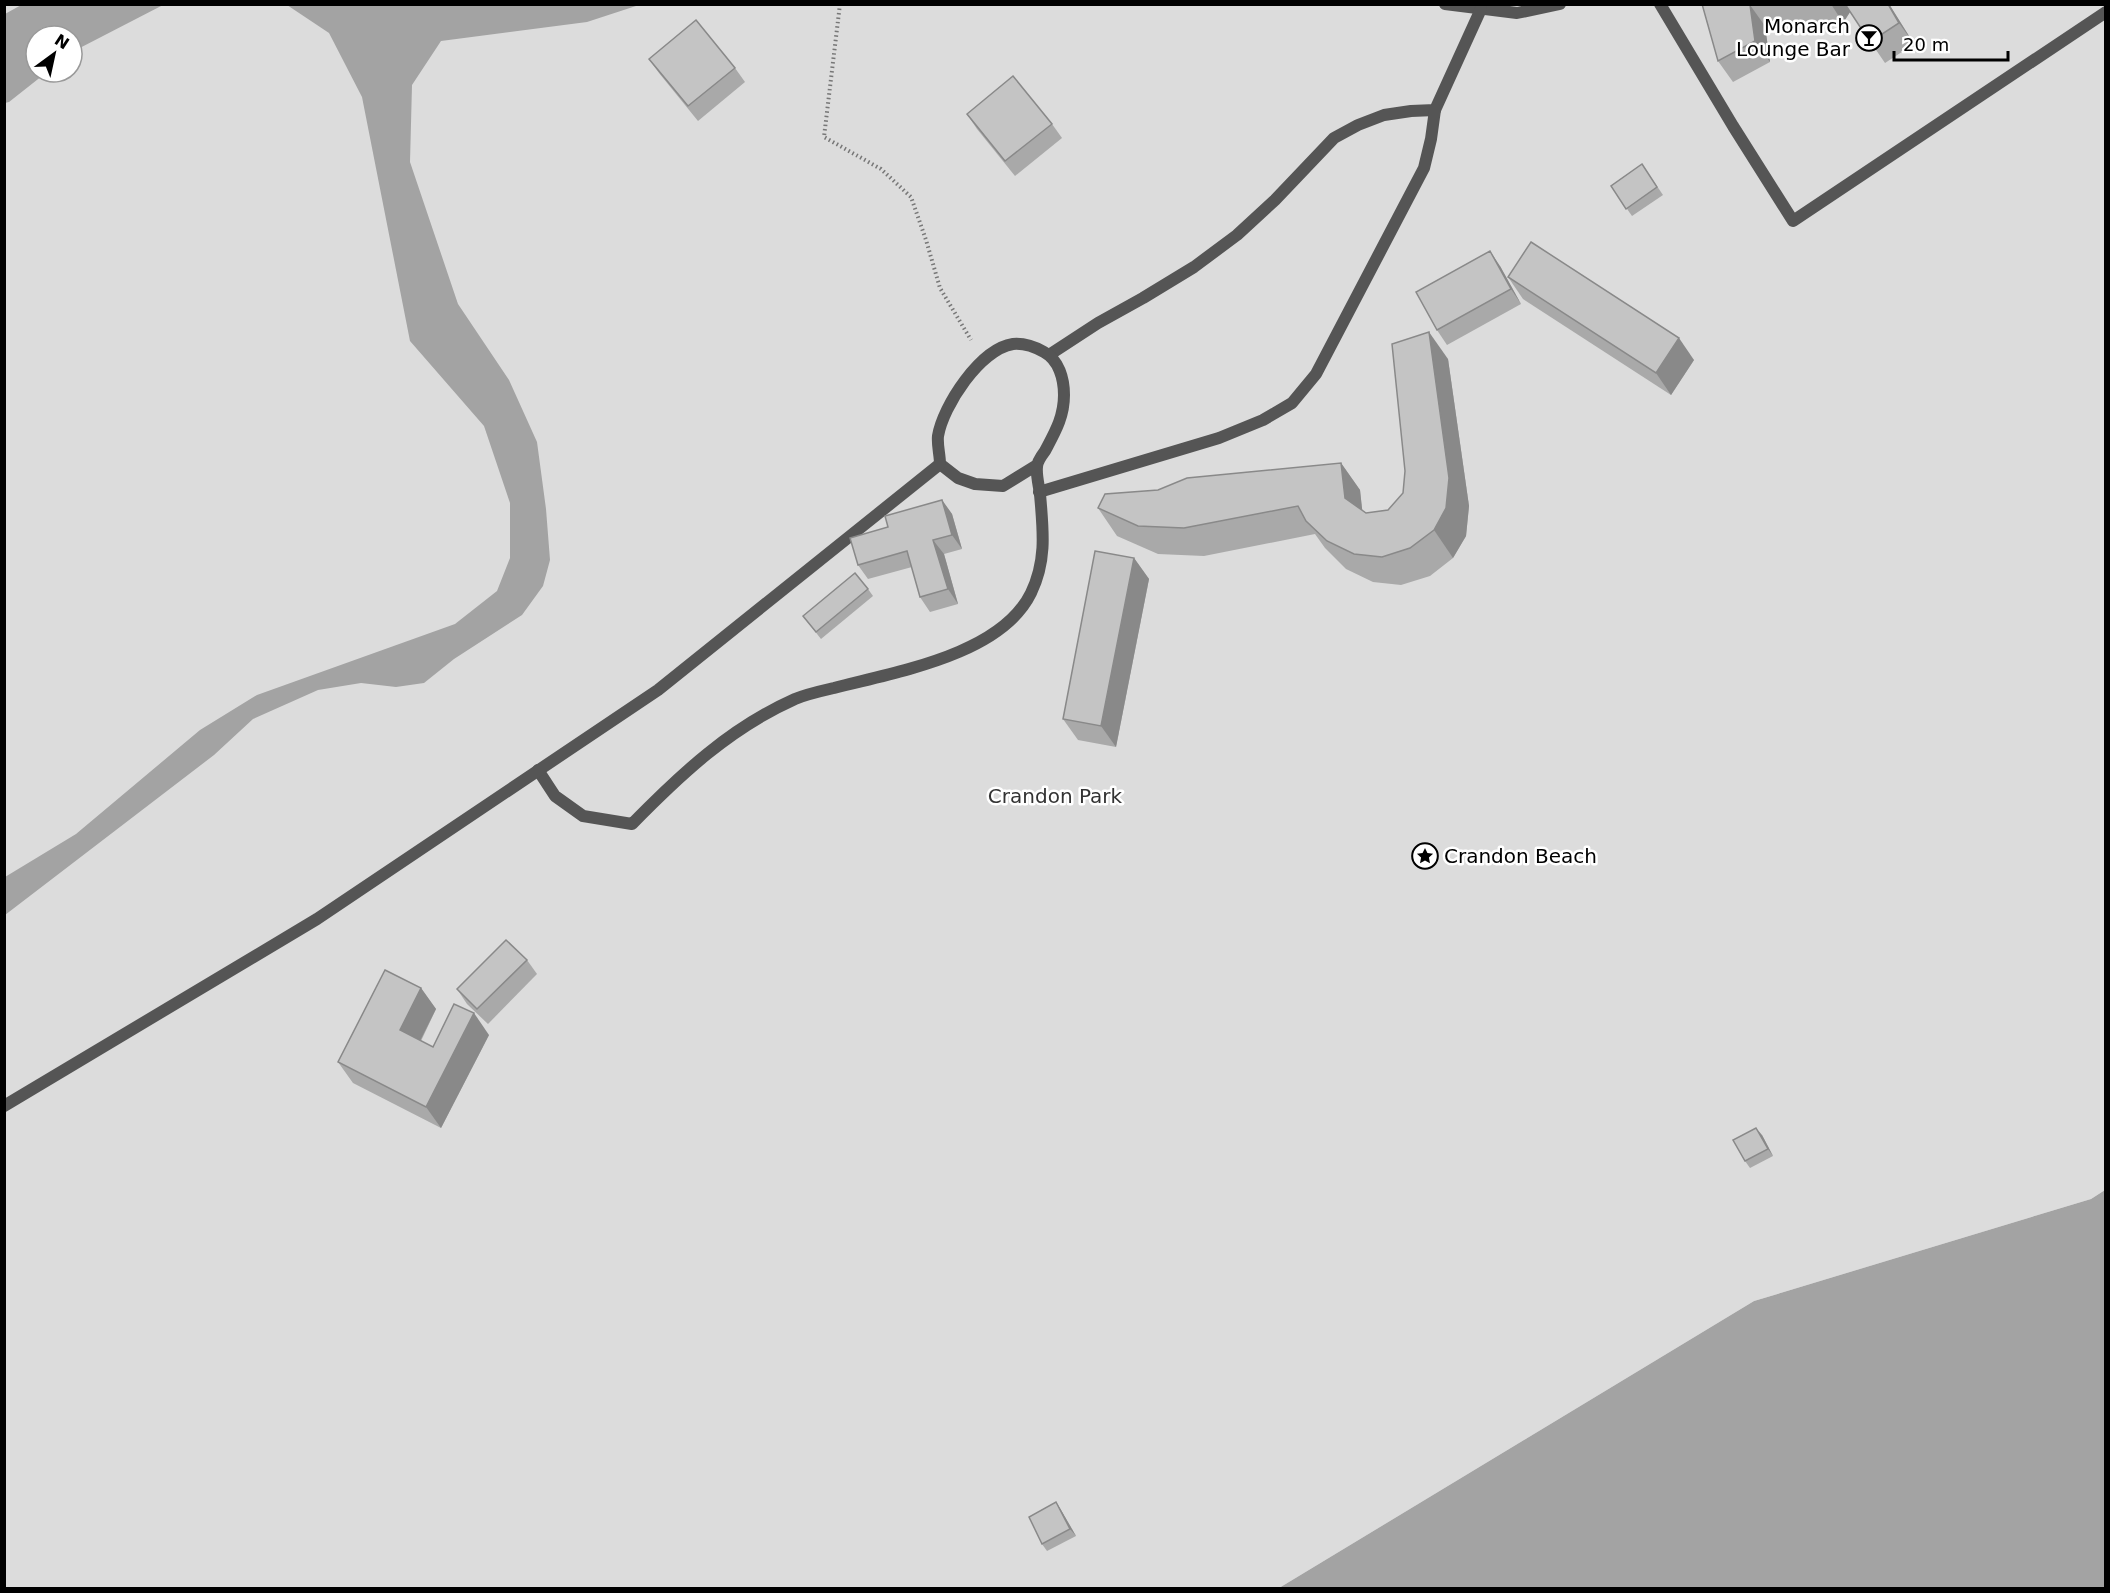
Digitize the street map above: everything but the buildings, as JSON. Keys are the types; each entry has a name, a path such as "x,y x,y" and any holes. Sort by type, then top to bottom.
{"lane":[{"path":"1445,4 1517,13 1560,4"},
{"path":"1660,4 1793,221 2106,12"},
{"path":"1039,492 1219,438 1263,420 1292,403 1316,374 1424,168 1435,111 1481,9"},
{"path":"1049,355 1098,323 1194,267 1237,235 1275,200 1334,138 1384,115 1411,111 1435,111"},
{"path":"1013,344 1034,346 1049,355 1059,368 1064,394 1061,420 1037,465 1003,486 975,484 958,478 940,464 938,437 949,409 964,380 983,360 996,351 1013,344"},
{"path":"4,1106 317,919 658,690 940,464"},
{"path":"538,770 555,796 583,816 632,824 675,779 749,722 797,698 925,664 980,643 1014,618 1030,594 1042,564 1043,531 1037,465"}],"path":[{"path":"840,4 824,137 881,169 911,197 940,288 983,360"}],"green space":[{"name":"Crandon Park","path":"5,5 2105,5 2105,1190 2091,1199 1754,1301 1279,1588 5,1588"}],"shaded area":[{"path":"23,4 163,4 84,46 84,24 24,24 24,84 32,84 5,103 5,14"},
{"path":"287,5 639,5 587,22 441,41 412,85 410,162 458,304 509,380 537,442 550,560 543,586 522,615 454,659 424,683 396,687 361,683 318,690 253,719 214,755 5,915 5,877 76,834 200,730 257,695 455,624 497,591 510,558 510,503 484,426 410,341 362,97 329,33"},
{"path":"2105,1190 2105,1588 1279,1588 1754,1301 2091,1199"}],"place":[{"name":"Monarch Lounge Bar","path":"1869,38"},
{"name":"Crandon Beach","path":"1425,856"}]}
